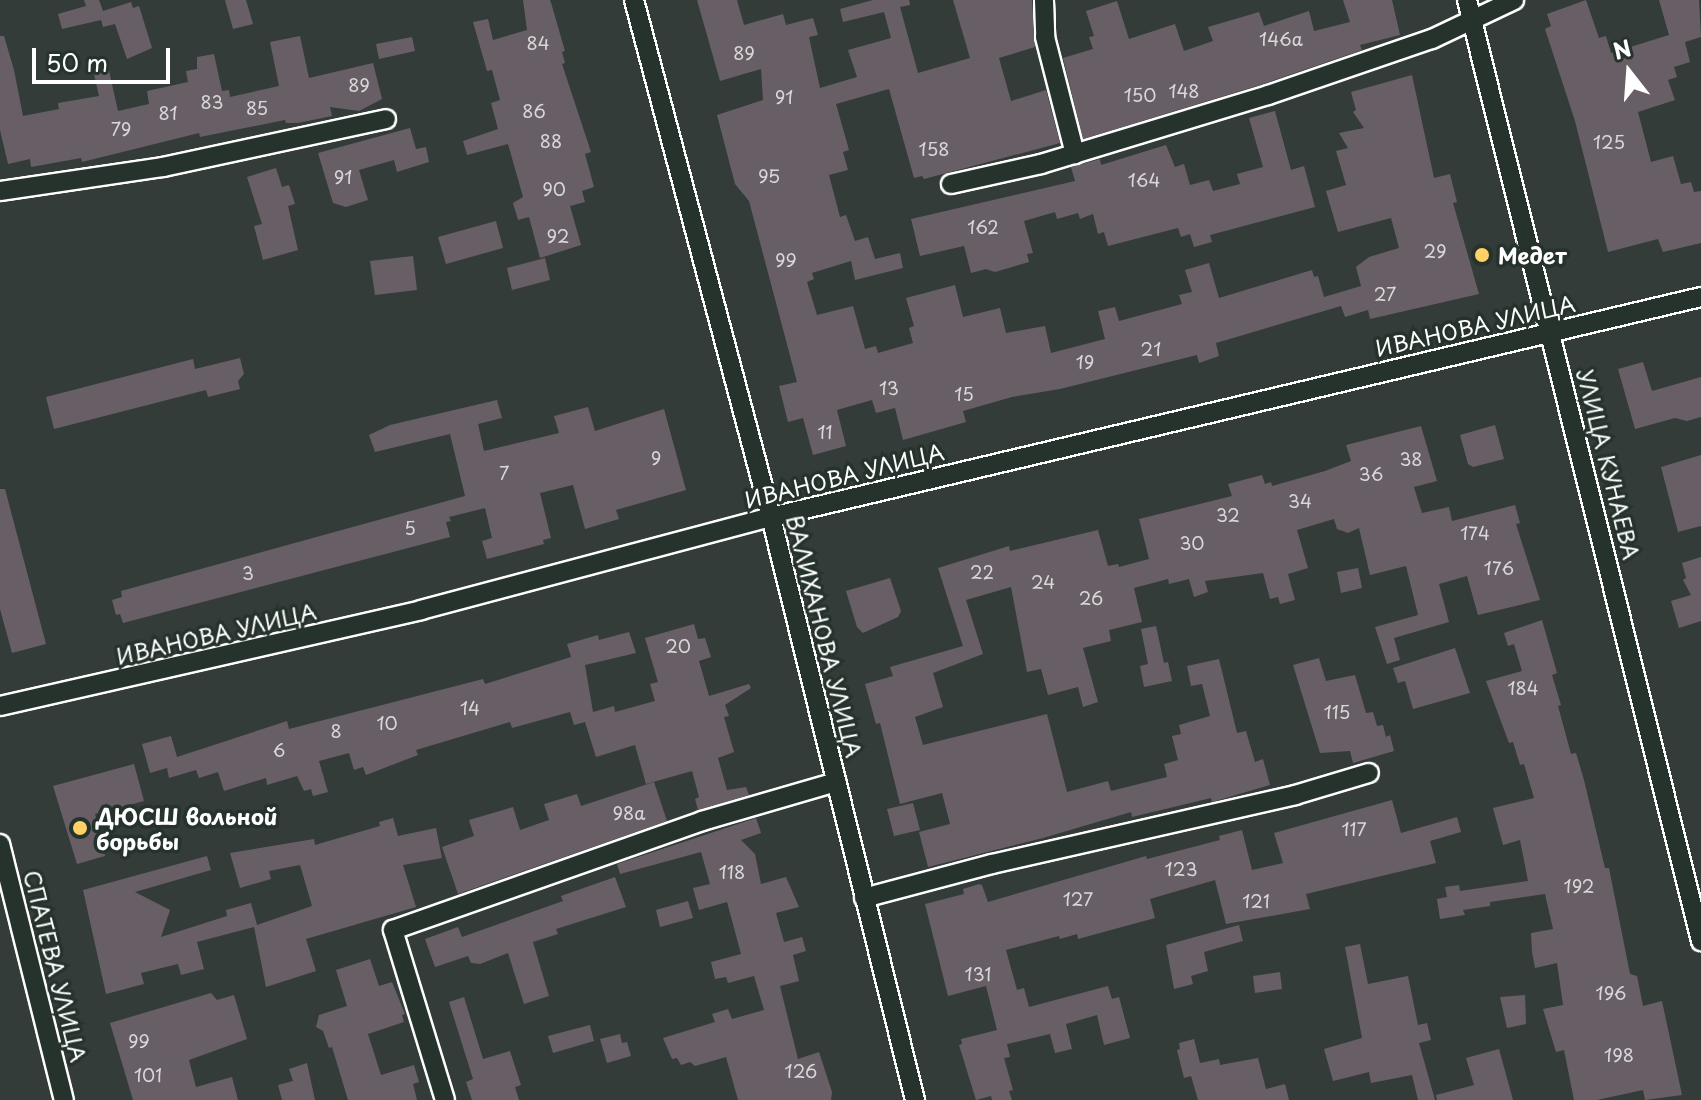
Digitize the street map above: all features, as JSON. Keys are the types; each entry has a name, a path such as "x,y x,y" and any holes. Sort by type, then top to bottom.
{"street":[{"name":"ВАЛИХАНОВА УЛИЦА","path":"634,0 771,517 915,1100"},
{"path":"1044,0 1045,37 1075,154"},
{"name":"УЛИЦА КУНАЕВА","path":"1467,0 1701,941"},
{"path":"951,184 1075,154 1268,95 1432,39 1514,0"},
{"path":"0,191 163,167 386,119"},
{"name":"ИВАНОВА УЛИЦА","path":"0,706 421,610 771,517 1701,297"},
{"path":"864,898 992,864 1295,795 1369,773"},
{"path":"445,1100 393,930 702,821 836,782"},
{"name":"СПАТЕВА УЛИЦА","path":"0,844 64,1100"}],"building":[{"path":"84,0 99,0 103,11 131,2 133,8 139,6 152,48 127,59 115,24 103,27 101,20 62,29 58,14 86,6"},
{"path":"225,0 246,0 253,24 233,29"},
{"path":"523,0 550,0 565,51 562,52 565,63 562,64 591,152 585,154 594,187 582,191 585,202 570,206 581,245 540,258 529,217 518,220 513,203 523,197 508,144 467,155 463,141 498,129 491,103 500,100 492,70 487,71 473,22 488,19 493,40 527,30"},
{"path":"697,0 737,0 744,25 783,14 786,25 813,18 818,35 809,37 820,88 857,77 848,50 891,38 884,12 843,22 840,9 873,0 909,0 910,5 900,7 918,73 970,58 953,0 1032,0 1035,47 999,58 1011,101 1046,90 1060,143 924,179 922,176 914,178 889,89 836,104 849,150 843,152 848,170 829,175 840,217 846,215 855,241 868,237 875,259 900,253 903,268 855,280 851,261 812,273 814,279 807,282 817,315 853,306 865,349 876,346 878,353 913,343 909,328 914,326 906,298 955,285 963,317 1000,308 1006,333 1045,326 1051,353 1105,339 1098,311 1115,307 1119,321 1182,304 1179,295 1192,292 1185,270 1209,263 1219,298 1312,270 1314,277 1318,276 1324,297 1361,286 1356,267 1369,257 1399,248 1391,218 1338,232 1326,191 1346,185 1336,151 1348,148 1339,133 1364,128 1353,112 1356,110 1351,92 1412,75 1434,178 1450,174 1457,202 1453,203 1479,294 1370,319 1368,310 1345,317 1341,306 1216,343 1219,356 1199,363 1197,355 1060,389 1012,397 963,411 966,422 903,440 895,408 876,413 872,400 837,410 846,446 813,455 803,418 788,422 779,386 797,382 749,201 735,184 717,115 763,100 761,69 720,81"},
{"path":"1343,0 1392,0 1400,35 1360,45 1362,50 1260,85 1083,139 1063,58 1093,49 1089,37 1094,36 1086,11 1117,1 1129,39 1175,24 1184,51 1213,41 1208,27 1259,12 1264,26 1309,11 1314,31 1350,22"},
{"path":"1586,0 1599,38 1606,36 1611,53 1669,35 1659,0 1699,0 1701,37 1685,42 1690,62 1674,67 1677,77 1668,80 1675,100 1638,112 1651,162 1673,156 1681,184 1691,182 1694,192 1701,191 1701,243 1663,252 1658,239 1608,252 1575,121 1545,29 1551,26 1547,14"},
{"path":"0,36 4,36 14,70 23,116 59,109 58,103 99,96 91,61 106,57 118,111 149,104 147,91 188,82 186,71 197,69 197,57 214,54 222,91 229,90 230,97 279,86 270,42 300,36 309,78 373,63 382,99 359,111 330,107 332,116 298,123 286,123 285,120 200,137 199,133 82,162 81,158 31,167 30,159 8,164 0,130"},
{"path":"412,37 415,51 379,59 376,44"},
{"path":"1275,111 1291,170 1304,166 1315,207 1210,235 1212,242 1194,247 1190,234 1181,237 1178,228 1108,246 1104,232 1098,234 1093,214 1080,219 1078,213 1057,219 1055,212 1024,221 1033,253 1027,254 1029,262 995,272 986,269 971,273 964,246 920,256 911,219 1075,181 1071,167 1100,159 1101,165 1166,145 1175,167 1184,164 1190,185 1209,180 1213,191 1240,184 1237,174 1263,167 1249,118"},
{"path":"410,128 416,149 426,147 429,162 397,172 394,160 359,170 368,200 346,207 333,203 318,153"},
{"path":"276,168 282,187 289,185 295,204 288,206 298,250 263,260 254,226 262,224 247,177"},
{"path":"496,221 503,248 446,264 438,237"},
{"path":"413,256 417,290 375,295 370,261"},
{"path":"545,258 550,280 512,290 507,268"},
{"path":"240,358 244,374 238,381 240,389 208,397 206,390 54,429 46,397 193,359 195,369"},
{"path":"1643,362 1652,391 1701,377 1701,417 1687,421 1675,418 1635,429 1618,369"},
{"path":"497,400 502,418 478,424 484,451 559,433 554,416 588,407 595,431 664,409 686,490 616,510 619,519 585,529 573,485 540,493 551,538 543,540 544,544 487,559 482,541 492,538 485,508 449,517 451,521 446,522 450,537 123,623 120,614 116,615 112,600 122,597 121,591 465,496 450,434 375,452 369,435 390,425"},
{"path":"1495,425 1504,459 1473,467 1468,464 1460,435"},
{"path":"1421,426 1437,481 1414,487 1422,513 1449,507 1452,521 1515,505 1520,523 1516,524 1540,600 1478,615 1467,576 1439,584 1449,622 1394,638 1400,660 1387,664 1375,627 1418,615 1406,566 1370,575 1359,528 1348,533 1337,529 1334,519 1297,530 1308,568 1288,574 1295,600 1280,604 1278,597 1270,599 1263,573 1205,581 1208,592 1194,597 1189,579 1169,584 1168,579 1134,588 1142,622 1109,630 1111,641 1083,648 1098,702 1083,707 1078,687 1048,695 1041,669 1027,672 1011,587 966,600 983,654 933,673 943,707 915,717 923,745 1047,714 1067,792 1108,781 1111,791 1167,777 1164,764 1178,760 1172,736 1181,734 1179,725 1210,716 1202,684 1191,686 1187,666 1219,659 1237,733 1246,731 1255,762 1263,759 1270,785 1212,802 1211,798 1132,817 1131,812 928,867 919,832 950,824 942,793 900,804 880,723 876,724 865,684 893,676 890,667 963,646 938,568 1009,546 1010,551 1098,530 1108,566 1118,564 1119,567 1149,559 1139,519 1232,496 1228,484 1262,475 1265,484 1271,482 1272,486 1325,471 1351,461 1346,445"},
{"path":"1701,455 1701,526 1678,532 1661,467"},
{"path":"0,489 5,489 46,644 12,653 0,609"},
{"path":"1701,557 1701,621 1679,628 1671,601 1691,595 1683,580 1686,578 1682,563"},
{"path":"1358,568 1362,588 1341,593 1337,572"},
{"path":"890,578 901,611 898,617 863,633 857,627 846,591"},
{"path":"1542,620 1557,673 1552,675 1561,705 1558,706 1571,754 1576,753 1584,780 1605,868 1609,868 1630,974 1637,976 1643,1006 1662,1001 1682,1095 1645,1100 1643,1090 1597,1100 1574,1100 1564,1050 1556,1052 1543,1009 1563,1005 1557,963 1535,968 1532,952 1531,933 1553,929 1545,894 1490,902 1490,906 1463,910 1465,915 1440,919 1437,899 1447,897 1445,887 1459,885 1460,891 1528,881 1520,840 1503,845 1493,808 1534,798 1524,764 1520,765 1513,742 1509,743 1486,681 1522,671 1514,644 1508,646 1504,633"},
{"path":"694,624 698,639 705,638 711,657 699,661 709,696 749,684 751,688 725,705 729,716 724,717 734,752 718,758 727,790 746,787 749,795 698,810 695,799 699,797 692,771 646,784 635,745 596,757 585,722 574,725 570,712 512,728 510,722 416,750 418,755 366,775 363,767 354,770 349,753 319,761 328,792 313,796 311,789 304,791 297,776 267,785 266,778 224,791 218,772 199,778 196,770 169,778 167,768 150,773 142,744 171,736 177,757 287,721 289,729 483,679 485,684 571,657 567,644 598,635 599,640 629,632 636,653 585,665 593,712 614,706 615,712 655,701 650,684 658,682 645,638"},
{"path":"1156,626 1164,663 1168,662 1172,681 1144,687 1140,666 1148,664 1141,629"},
{"path":"1455,648 1470,693 1413,709 1405,681 1398,683 1393,668"},
{"path":"1319,658 1326,681 1355,675 1366,713 1373,712 1377,726 1383,725 1386,737 1390,735 1394,751 1353,763 1350,751 1320,753 1293,665"},
{"name":"ДЮСШ вольной борьбы","path":"134,764 144,801 95,814 105,856 77,864 53,786"},
{"path":"654,782 667,821 458,894 442,847 474,836 469,820 513,807 520,830 549,820 544,804 577,794 581,806"},
{"path":"1392,800 1401,833 1457,817 1461,832 1430,841 1436,863 1306,894 1310,909 1226,924 1215,880 1150,899 1155,918 1078,939 1077,934 1060,939 1059,936 1006,950 1017,990 1024,988 1029,1007 1108,986 1112,999 1119,997 1130,1038 1104,1045 1097,1015 1066,1024 1072,1049 1055,1053 1050,1034 1007,1044 1010,1057 1004,1058 1013,1090 1009,1091 1012,1100 992,1100 991,1096 976,1100 959,1045 962,1044 961,1039 997,1030 986,986 948,996 925,904 964,894 963,889 979,884 988,902 1146,856 1147,859 1220,840 1219,836 1242,830 1252,870 1283,863 1274,833"},
{"path":"913,803 920,830 894,836 887,809"},
{"path":"393,818 398,836 436,828 442,858 403,865 416,907 306,939 316,971 266,987 254,927 197,942 204,969 181,975 178,964 141,973 144,984 106,994 83,890 207,856 211,870 135,892 170,910 161,937 227,916 226,910 251,903 257,925 312,906 300,865 269,871 271,879 240,888 230,853 314,839 315,845 380,826 379,822"},
{"path":"756,818 761,833 741,840 755,854 761,884 786,877 799,907 776,913 784,942 802,937 806,951 793,955 799,981 780,986 798,1059 819,1052 832,1092 831,1100 738,1100 726,1057 695,1066 690,1062 681,1065 677,1058 672,1059 663,1038 715,1022 712,1014 728,1009 732,1019 764,1010 754,976 728,983 726,977 715,979 711,962 741,954 727,902 699,910 693,888 710,884 701,852 620,874 617,864"},
{"path":"615,877 626,907 556,929 558,934 533,942 549,996 524,1004 508,953 480,964 471,963 468,956 435,967 425,939 458,927 462,937 563,901 561,896"},
{"path":"688,901 693,918 660,927 656,910"},
{"path":"1239,925 1243,941 1204,952 1208,971 1191,976 1193,984 1174,989 1166,945"},
{"path":"1360,944 1368,984 1408,976 1418,1025 1427,1023 1431,1040 1419,1043 1435,1100 1418,1100 1412,1075 1371,1083 1369,1072 1333,1081 1324,1049 1362,1038 1345,947"},
{"path":"370,959 379,986 392,982 405,1014 402,1015 404,1022 368,1034 381,1075 414,1065 419,1082 413,1084 417,1100 348,1100 332,1047 329,1048 323,1031 316,1027 319,1015 347,1006 336,970"},
{"path":"1280,972 1282,989 1255,993 1253,976"},
{"path":"211,993 217,1000 234,995 247,1039 189,1060 196,1087 232,1077 238,1100 133,1100 110,1023"},
{"path":"1525,995 1526,1024 1507,1028 1500,997"},
{"path":"464,997 483,1059 510,1051 521,1085 515,1087 519,1100 472,1100 466,1082 473,1079 449,1002"},
{"path":"590,1025 594,1041 553,1053 548,1036"},
{"path":"620,1034 622,1043 627,1042 631,1056 607,1063 600,1039"},
{"path":"1194,1039 1200,1063 1219,1059 1220,1065 1258,1058 1266,1089 1285,1084 1289,1100 1198,1100 1191,1076 1184,1078 1177,1050 1180,1049 1179,1043"},
{"path":"1499,1049 1513,1100 1437,1100 1436,1095 1474,1085 1466,1058"},
{"path":"307,1063 315,1100 282,1100 278,1085 293,1081 289,1069"}],"place":[{"name":"Медет","path":"1482,255"},
{"name":"ДЮСШ вольной борьбы","path":"80,828"}]}
